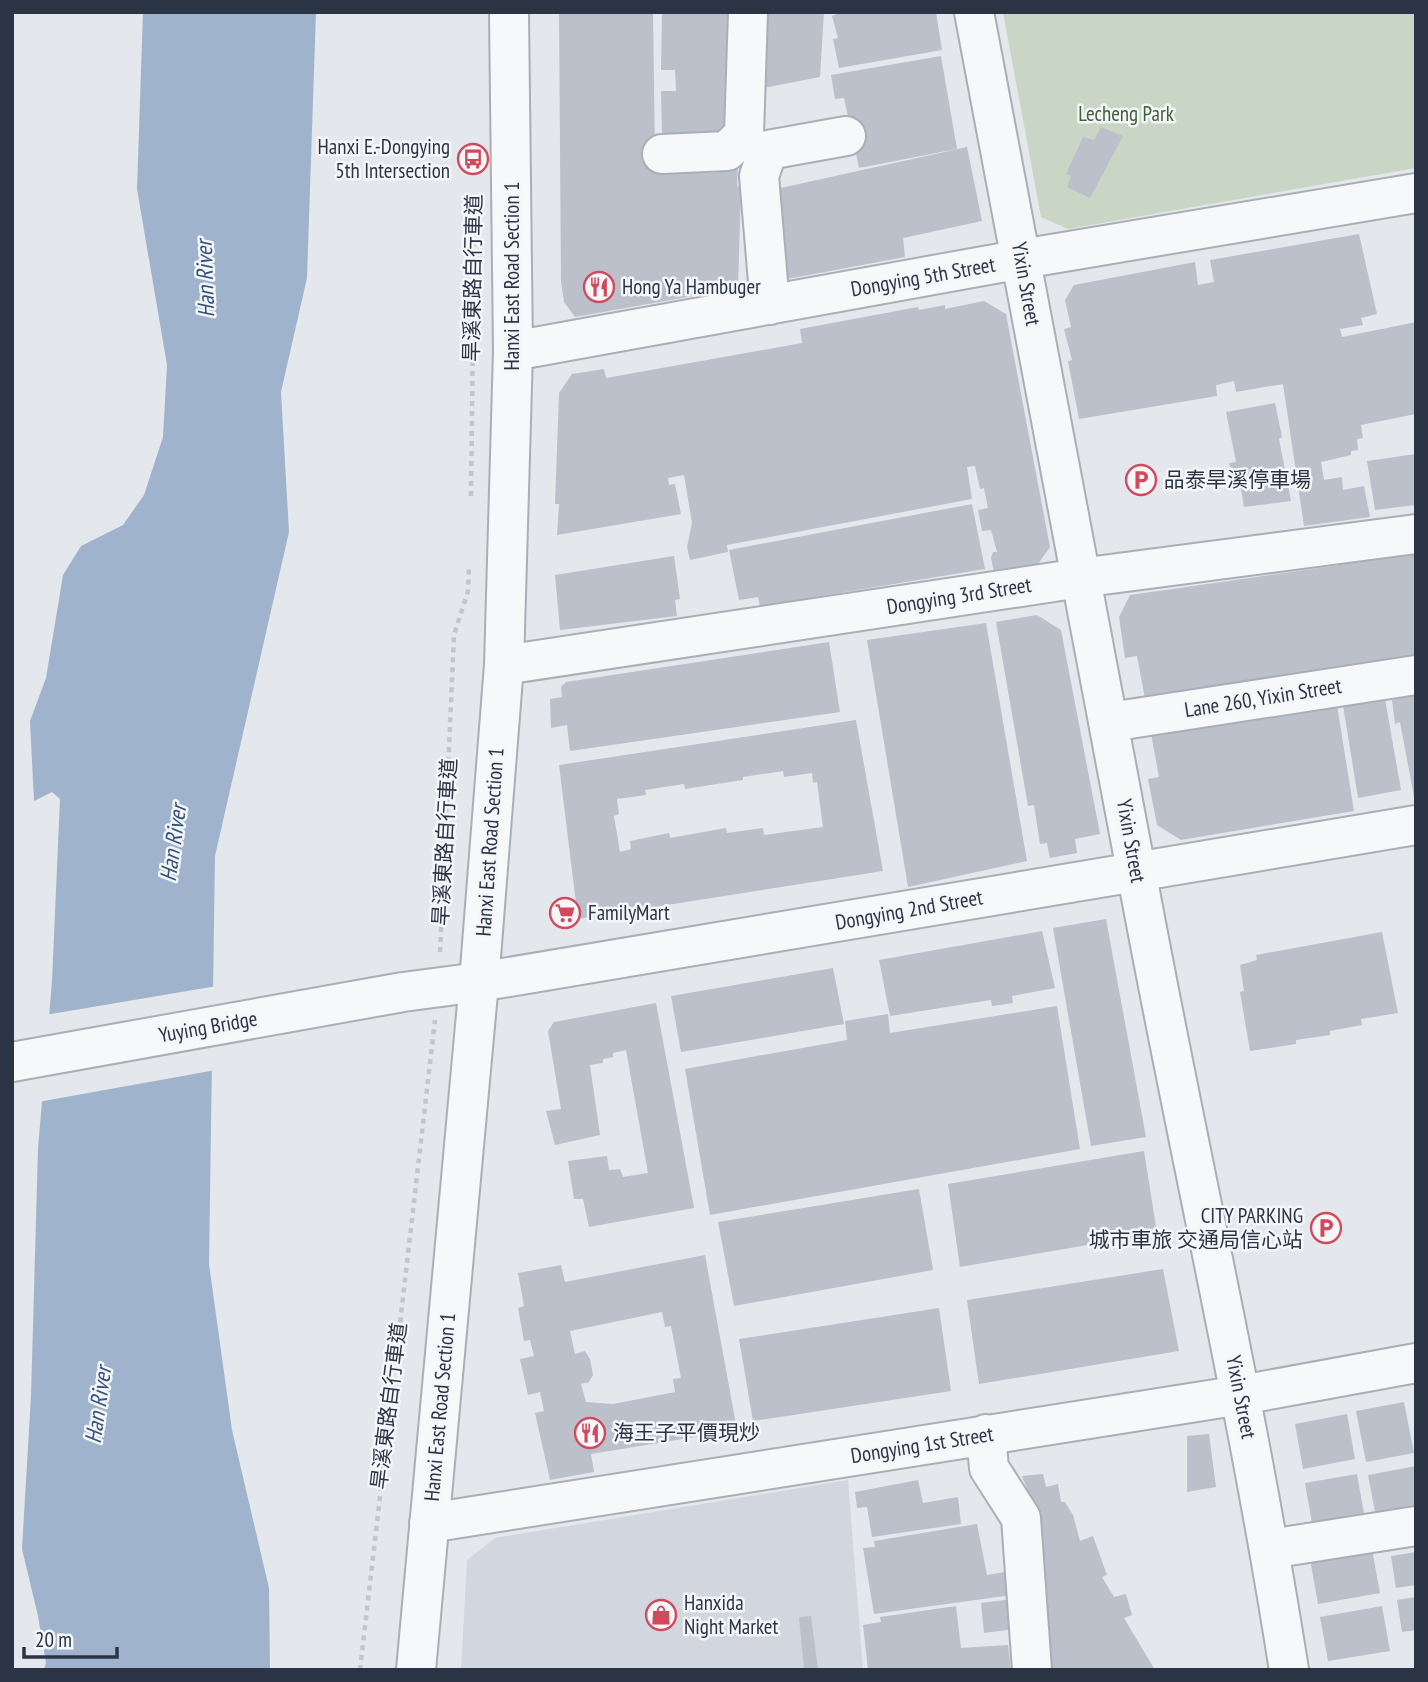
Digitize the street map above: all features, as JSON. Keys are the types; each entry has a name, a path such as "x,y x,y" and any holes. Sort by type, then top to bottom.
{"street":[{"name":"Hanxi East Road Section 1","path":"416,1670 479,982 504,665 513,351 509,12"},
{"path":"662,154 727,151 744,134 748,12"},
{"name":"Yixin Street","path":"974,12 1136,871 1241,1395 1289,1670"},
{"path":"770,304 759,176 768,150 846,136"},
{"name":"Dongying 5th Street","path":"513,351 1022,258 1416,192"},
{"name":"Dongying 3rd Street","path":"504,665 1080,578 1416,534"},
{"name":"Lane 260, Yixin Street","path":"1110,722 1416,675"},
{"name":"Dongying 2nd Street","path":"421,990 1416,825"},
{"name":"Yuying Bridge","path":"12,1062 421,990"},
{"name":"Dongying 1st Street","path":"429,1523 1241,1395 1416,1363"},
{"path":"986,1434 989,1468 1021,1518 1032,1670"},
{"path":"1270,1549 1416,1526"}],"path":[{"name":"旱溪東路自行車道","path":"471,497 474,235"},
{"name":"旱溪東路自行車道","path":"360,1670 454,635 468,591 469,564"}],"shaded area":[{"name":"Hanxida Night Market","path":"848,1480 863,1670 461,1670 467,1560 495,1538"}],"green space":[{"name":"Lecheng Park","path":"1003,12 1416,12 1416,168 1068,229 1041,217"}],"water":[{"name":"Han River","path":"143,12 316,12 307,278 281,392 289,532 215,856 209,1264 232,1430 269,1588 270,1670 44,1670 46,1663 38,1616 22,1549 31,1396 38,1149 52,981 60,799 52,792 34,801 30,721 46,678 63,575 81,546 123,525 144,495 163,437 167,365 137,189"}],"pier":[{"path":"217,986 216,1070 38,1102 45,1015"}],"building":[{"path":"559,12 653,12 655,156 673,173 716,173 716,165 738,164 737,186 741,187 738,288 575,317 564,302 561,282"},
{"path":"662,12 736,12 730,129 722,136 662,135 661,91 676,91 675,70 661,70"},
{"path":"761,12 824,12 820,77 758,89"},
{"path":"841,12 936,12 942,50 839,68 833,39 838,38 832,16"},
{"path":"941,56 957,149 859,168 844,98 835,99 831,75"},
{"path":"1101,127 1123,136 1090,198 1067,187 1071,176 1066,174 1083,137 1094,140"},
{"path":"967,147 982,221 903,238 905,257 782,280 767,191"},
{"path":"1359,234 1377,314 1361,318 1363,325 1340,329 1342,337 1416,322 1416,414 1361,425 1363,438 1357,439 1358,450 1351,451 1351,455 1321,462 1324,480 1342,477 1343,490 1364,486 1370,517 1304,526 1283,384 1236,392 1234,381 1216,385 1217,396 1079,419 1068,361 1072,360 1064,329 1071,327 1065,300 1074,285 1195,262 1198,285 1214,282 1210,260"},
{"path":"984,301 1006,314 1050,547 1038,564 994,572 991,558 993,552 997,552 991,530 982,531 978,510 988,508 975,466 967,467 972,499 727,545 728,552 690,560 687,547 692,523 684,475 668,478 669,485 675,484 681,514 557,535 559,504 555,504 559,393 572,374 604,369 606,378 802,343 800,329 918,307 919,310 945,305 945,309"},
{"path":"1275,403 1291,501 1244,507 1241,489 1235,490 1229,463 1236,462 1226,412"},
{"path":"1416,454 1416,505 1375,510 1367,461"},
{"path":"972,504 985,569 760,606 758,597 739,600 729,550"},
{"path":"1416,554 1416,660 1146,704 1137,656 1125,658 1119,617 1130,595"},
{"path":"674,556 680,599 675,600 677,616 560,630 555,575"},
{"path":"1037,615 1061,630 1100,834 1075,839 1077,853 1050,858 1047,843 1040,844 1034,805 1028,806 996,622"},
{"path":"986,623 1027,861 908,887 867,640"},
{"path":"829,642 840,712 570,751 567,725 551,728 550,699 562,697 561,687 566,682"},
{"path":"1416,689 1414,797 1400,722 1395,724 1392,700 1397,699 1396,692"},
{"path":"1384,693 1401,790 1358,798 1342,699"},
{"path":"1336,699 1354,811 1181,840 1157,825 1148,779 1159,777 1150,728"},
{"path":"856,720 883,871 578,919 559,765","holes":["783,771 784,777 812,773 813,783 817,782 823,827 764,835 763,828 727,833 726,828 670,838 669,833 630,841 631,849 620,852 614,816 619,814 617,799 646,795 645,790 684,784 685,789"]},
{"path":"1106,919 1146,1137 1091,1146 1053,928"},
{"path":"1042,931 1055,988 1012,996 1013,1003 992,1006 991,1000 890,1016 879,960"},
{"path":"1382,932 1398,1013 1361,1019 1362,1025 1330,1031 1330,1035 1296,1040 1296,1044 1250,1051 1240,992 1244,991 1240,965 1257,960 1256,955"},
{"path":"833,968 844,1024 681,1052 671,996"},
{"path":"656,1003 694,1208 589,1227 583,1199 574,1199 568,1161 607,1156 609,1170 620,1169 623,1177 648,1173 626,1050 613,1053 613,1057 603,1059 603,1063 590,1065 600,1135 555,1145 546,1111 561,1109 548,1031 554,1022"},
{"path":"1057,1006 1080,1149 710,1215 685,1069 847,1040 845,1021 888,1014 890,1033"},
{"path":"1144,1151 1157,1233 960,1267 948,1184"},
{"path":"919,1189 933,1270 734,1306 718,1222"},
{"path":"705,1255 737,1430 591,1454 594,1472 550,1480 535,1413 544,1411 540,1392 528,1395 520,1359 534,1356 530,1340 524,1341 518,1308 524,1306 518,1273 561,1265 565,1282","holes":["662,1312 665,1327 671,1326 681,1378 673,1379 675,1392 613,1404 586,1402 581,1384 589,1382 593,1375 590,1359 585,1351 575,1354 570,1331"]},
{"path":"1163,1269 1179,1351 979,1384 967,1300"},
{"path":"939,1308 951,1391 753,1421 739,1339"},
{"path":"1404,1402 1414,1453 1366,1462 1356,1411"},
{"path":"1347,1414 1355,1459 1303,1469 1295,1424"},
{"path":"1209,1434 1216,1487 1187,1492 1187,1436"},
{"path":"1416,1466 1416,1510 1376,1517 1368,1475"},
{"path":"1043,1474 1046,1487 1058,1484 1061,1502 1065,1502 1073,1515 1080,1541 1093,1536 1107,1575 1102,1577 1114,1597 1126,1594 1132,1615 1124,1618 1155,1670 1046,1670 1029,1494 1022,1476"},
{"path":"1357,1474 1365,1519 1313,1529 1305,1483"},
{"path":"918,1480 923,1503 958,1497 961,1524 872,1537 867,1507 857,1508 855,1492"},
{"path":"977,1524 987,1575 1011,1571 1012,1595 874,1614 863,1548 875,1547 874,1541"},
{"path":"1372,1549 1380,1593 1318,1604 1310,1559"},
{"path":"1416,1552 1416,1585 1396,1588 1391,1556"},
{"path":"1416,1597 1416,1630 1402,1632 1397,1600"},
{"path":"1012,1599 1015,1629 984,1633 981,1603"},
{"path":"956,1606 961,1648 1008,1645 1011,1670 868,1670 863,1625 881,1622 880,1617"},
{"path":"1382,1606 1390,1651 1328,1661 1320,1617"},
{"path":"811,1616 818,1669 804,1670 799,1617"}],"place":[{"name":"Hanxi E.-Dongying 5th Intersection","path":"473,159"},
{"name":"Hong Ya Hambuger","path":"599,287"},
{"name":"品泰旱溪停車場","path":"1141,480"},
{"name":"FamilyMart","path":"565,913"},
{"name":"CITY PARKING 城市車旅 交通局信心站","path":"1326,1228"},
{"name":"海王子平價現炒","path":"590,1433"},
{"name":"Hanxida Night Market","path":"661,1615"}]}
